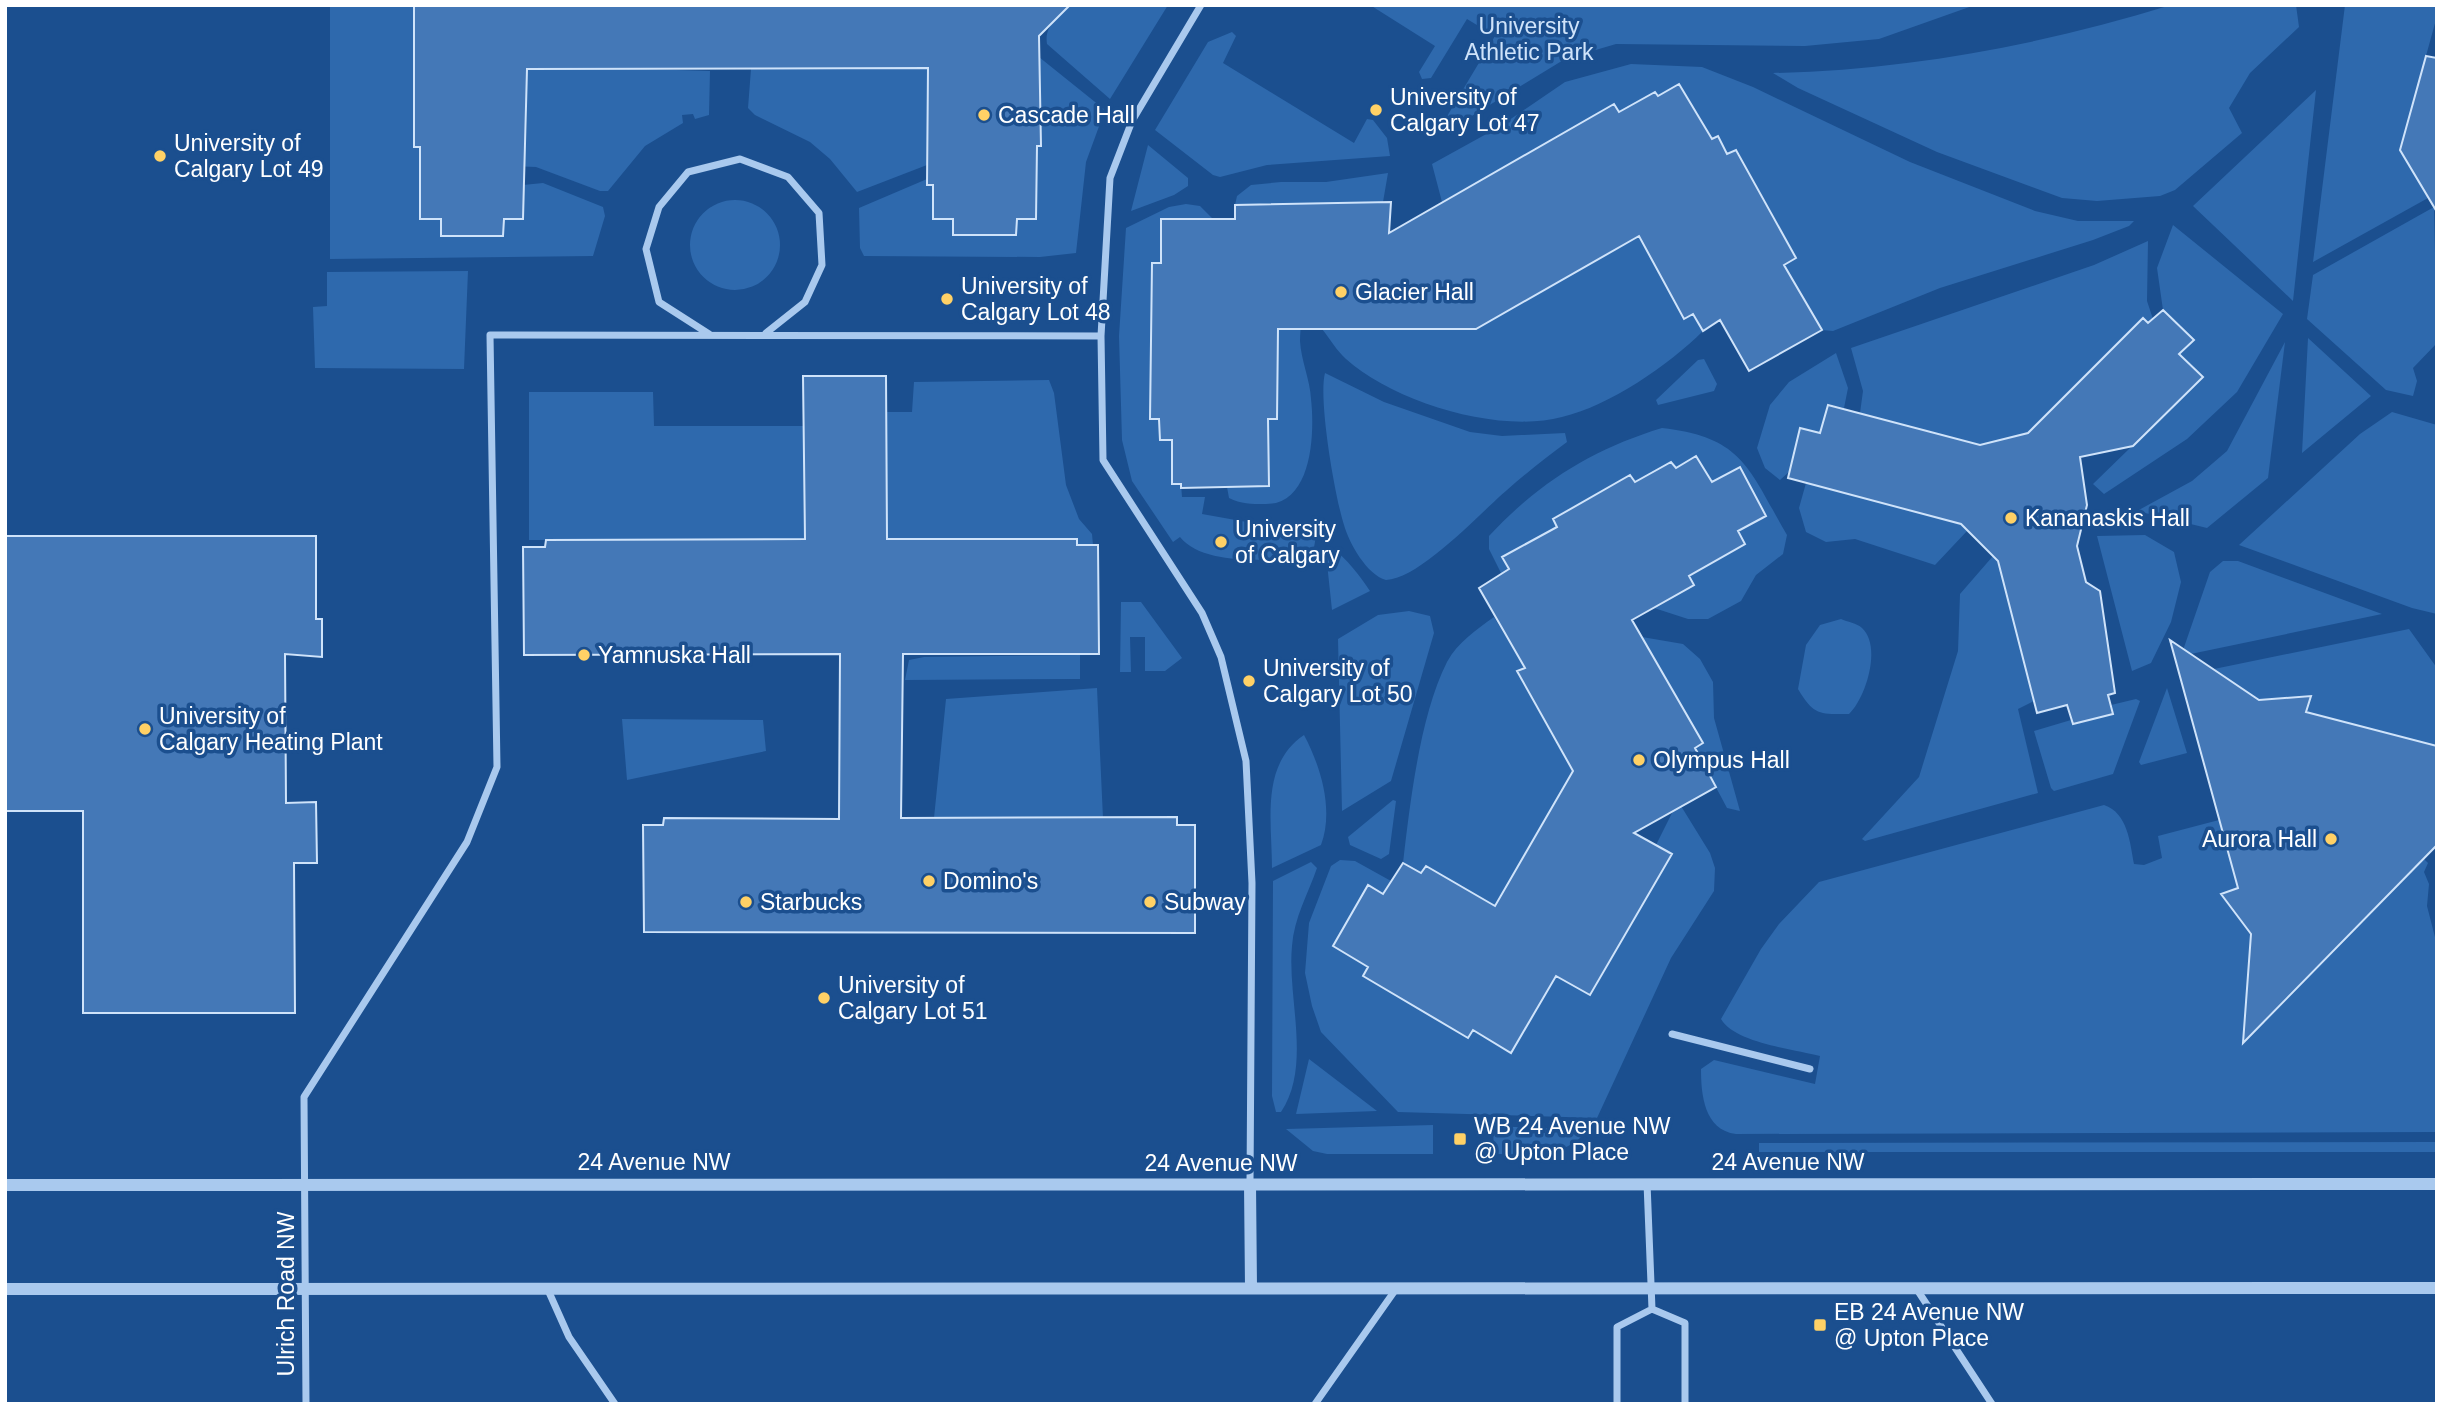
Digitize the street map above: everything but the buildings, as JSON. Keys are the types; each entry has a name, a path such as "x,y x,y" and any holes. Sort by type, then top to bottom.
{"street":[{"path":"1201,5 1132,121 1110,178 1101,336 1103,460 1202,613 1221,657 1246,761 1252,883 1251,1288"},
{"path":"765,333 805,302 822,265 819,214 788,177 740,159 688,172 659,207 646,249 659,302 709,334 1101,336"},
{"name":"Ulrich Road NW","path":"306,1404 304,1097 467,842 497,767 490,335 709,334"},
{"path":"1672,1034 1810,1069"},
{"path":"1647,1183 1652,1309"},
{"name":"24 Avenue NW","path":"5,1185 2437,1184"},
{"path":"1915,1287 1992,1404"},
{"path":"5,1289 2437,1287"},
{"path":"1315,1404 1396,1289"},
{"path":"548,1290 569,1337 615,1404"},
{"path":"1617,1404 1617,1327 1652,1309"},
{"path":"1652,1309 1685,1323 1685,1404"}],"green space":[{"path":"330,5 414,5 414,147 430,147 420,219 441,219 441,236 503,236 504,219 523,219 523,185 543,183 603,207 605,216 593,256 330,259"},
{"path":"1070,5 1168,5 1110,99 1047,44 1050,27"},
{"name":"University Athletic Park","path":"1370,5 1975,5 1879,39 1805,46 1616,44 1565,59 1452,128 1443,123 1495,36 1467,19 1431,78 1422,79 1419,72 1435,46"},
{"path":"2171,5 2296,5 2299,27 2250,73 2229,108 2242,133 2175,190 2160,196 2097,201 2062,198 1937,152 1798,88 1773,73 1874,67 1974,53 2073,32"},
{"path":"2345,5 2437,5 2437,16 2400,150 2428,198 2313,262"},
{"path":"1232,32 1236,36 1223,63 1354,143 1367,119 1373,120 1387,138 1390,156 1267,165 1220,177 1213,175 1155,130 1208,42"},
{"path":"644,53 644,69 710,71 709,115 695,119 693,114 682,115 683,123 645,146 608,191 600,191 536,167 511,166 511,147 526,146 527,85 511,64 541,69 603,69"},
{"path":"809,53 850,53 850,69 912,68 932,53 927,83 927,165 857,192 830,159 810,142 755,115 748,108 751,69 809,69"},
{"path":"1039,57 1105,110 1086,162 1076,253 1040,257 864,256 860,248 859,208 927,179 927,184 933,185 953,219 953,235 1016,235 1024,146 1041,146"},
{"path":"1631,64 1702,67 1753,87 1910,162 2035,211 2078,221 2134,221 2129,226 2093,240 1940,288 1833,331 1822,330 1784,265 1796,257 1737,150 1727,154 1718,137 1707,142 1703,123 1679,84 1658,96 1654,92 1619,112 1614,104 1508,165 1475,193 1470,186 1442,202 1432,164 1499,127 1565,82"},
{"path":"2316,90 2293,301 2193,206"},
{"path":"1148,145 1188,178 1188,186 1174,195 1131,211"},
{"path":"1388,173 1383,202 1235,205 1237,196 1251,185 1326,182"},
{"path":"726,200 744,200 760,207 773,220 780,236 780,254 773,270 760,283 744,290 726,290 710,283 697,270 690,254 690,236 697,220 710,207"},
{"path":"1186,204 1200,206 1213,219 1161,219 1161,263 1152,263 1150,418 1159,419 1160,440 1172,440 1172,484 1181,484 1182,497 1205,497 1202,514 1314,534 1316,536 1312,559 1260,560 1223,557 1191,547 1180,537 1173,542 1132,481 1122,440 1119,336 1126,228 1169,207"},
{"path":"2434,207 2437,343 2413,368 2417,381 2413,396 2386,390 2307,319 2313,275"},
{"path":"1641,225 1658,272 1684,319 1693,314 1703,331 1637,383 1580,412 1536,421 1508,421 1478,417 1419,401 1366,375 1343,356 1322,329 1462,329 1505,312 1533,297"},
{"path":"2173,225 2283,314 2237,392 2187,439 2104,494 2093,484 2203,377 2179,354 2194,340 2163,310 2157,268"},
{"path":"2148,241 2147,301 2153,319 2148,324 2142,318 2036,424 2039,430 1976,446 1860,413 1863,391 1851,348 2094,265"},
{"path":"468,271 464,369 315,368 313,307 327,306 327,272"},
{"path":"1301,319 1300,341 1312,414 1311,448 1307,465 1293,493 1281,501 1255,504 1233,500 1229,498 1227,487 1269,486 1268,419 1277,419 1278,332 1268,331"},
{"path":"2308,338 2371,396 2302,453"},
{"path":"2285,342 2268,478 2207,528 2137,511 2192,481 2227,451"},
{"path":"1836,353 1848,388 1844,408 1828,404 1820,433 1800,428 1790,471 1780,480 1765,468 1757,448 1770,405 1789,382"},
{"path":"1704,359 1717,384 1714,391 1658,405 1656,400 1698,360"},
{"path":"1325,373 1384,402 1470,432 1502,436 1565,433 1567,442 1514,484 1432,557 1400,577 1386,580 1366,565 1354,549 1344,525 1332,471 1326,425 1323,386"},
{"path":"1049,380 1054,393 1066,485 1079,519 1092,534 1093,545 1077,546 1077,539 887,539 886,412 912,412 914,382"},
{"path":"529,392 653,392 654,426 804,426 805,539 529,540"},
{"path":"2392,412 2437,425 2437,614 2412,608 2239,545 2360,434"},
{"path":"1662,428 1711,439 1741,460 1787,535 1783,554 1756,575 1741,601 1708,619 1688,619 1654,608 1694,585 1689,576 1738,531 1766,516 1712,482 1676,468 1671,462 1635,482 1630,475 1553,518 1557,527 1502,557 1510,571 1502,575 1489,549 1489,536 1508,517 1547,484 1590,457"},
{"path":"1806,483 1959,522 1967,531 1935,565 1855,539 1826,542 1806,532 1799,508"},
{"path":"2145,535 2174,552 2181,582 2171,622 2151,663 2132,671 2097,536"},
{"path":"1329,548 1345,559 1370,591 1332,610 1326,554"},
{"path":"1993,556 2003,567 2034,701 2018,709 2038,793 1865,841 1862,839 1919,777 1958,651 1960,594"},
{"path":"2223,561 2238,561 2382,614 2181,656 2210,572"},
{"path":"1121,602 1141,602 1182,658 1165,671 1145,671 1145,637 1130,637 1131,672 1120,672"},
{"path":"1409,611 1430,616 1434,633 1391,781 1342,811 1338,639 1378,615"},
{"path":"1494,617 1525,668 1517,672 1559,747 1589,781 1498,920 1426,867 1421,873 1403,863 1423,733 1438,683 1456,648"},
{"path":"1841,619 1860,626 1868,636 1871,659 1866,685 1849,714 1819,712 1798,689 1806,645 1820,625"},
{"path":"2409,629 2437,668 2437,746 2306,712 2310,696 2259,700 2214,669"},
{"path":"1642,637 1683,644 1700,659 1713,682 1714,718 1740,811 1727,808 1695,748 1703,743 1687,716 1662,690 1670,684"},
{"path":"1080,655 1080,679 905,680 909,660 924,657"},
{"path":"1097,688 1103,818 934,818 946,699"},
{"path":"2167,688 2187,753 2141,765 2139,762"},
{"path":"2136,699 2140,701 2113,774 2054,791 2034,731 2071,720 2073,724 2113,713 2111,705"},
{"path":"622,719 763,720 766,751 627,780"},
{"path":"1304,735 1316,761 1324,789 1325,832 1321,845 1272,868 1271,813 1275,778 1280,762 1290,747"},
{"path":"1393,800 1396,801 1389,854 1381,859 1350,845 1348,837"},
{"path":"2104,805 2112,809 2123,822 2134,864 2144,865 2162,858 2158,836 2219,820 2238,888 2221,894 2251,934 2244,1042 2424,859 2428,863 2424,872 2429,884 2427,906 2437,945 2437,1132 1736,1134 1717,1126 1706,1109 1701,1069 1714,1060 1815,1084 1820,1056 1751,1039 1728,1027 1721,1019 1761,949 1779,924 1819,882"},
{"path":"1681,806 1710,853 1715,868 1714,891 1671,958 1597,1118 1398,1112 1321,1032 1305,973 1309,923 1331,866 1340,860 1355,861 1391,881 1383,894 1367,886 1333,946 1368,967 1363,976 1468,1038 1473,1030 1511,1053 1556,976 1591,995 1671,854 1656,845 1673,811"},
{"path":"1311,862 1317,868 1298,916 1292,946 1297,1053 1295,1074 1290,1094 1281,1112 1276,1112 1272,1096 1273,881"},
{"path":"1309,1059 1377,1111 1296,1114"},
{"path":"1433,1125 1433,1154 1327,1154 1313,1151 1286,1129"},
{"path":"1493,1126 1587,1130 1568,1146 1557,1150 1531,1154 1494,1154"},
{"path":"2437,1142 2437,1152 1759,1152 1759,1143"}],"place":[{"name":"University of Calgary Lot 47","path":"1376,110"},
{"name":"Cascade Hall","path":"984,115"},
{"name":"University of Calgary Lot 49","path":"160,156"},
{"name":"Glacier Hall","path":"1341,292"},
{"name":"University of Calgary Lot 48","path":"947,299"},
{"name":"Kananaskis Hall","path":"2011,518"},
{"name":"University of Calgary","path":"1221,542"},
{"name":"Yamnuska Hall","path":"584,655"},
{"name":"University of Calgary Lot 50","path":"1249,681"},
{"name":"University of Calgary Heating Plant","path":"145,729"},
{"name":"Olympus Hall","path":"1639,760"},
{"name":"Aurora Hall","path":"2331,839"},
{"name":"Domino's","path":"929,881"},
{"name":"Starbucks","path":"746,902"},
{"name":"Subway","path":"1150,902"},
{"name":"University of Calgary Lot 51","path":"824,998"},
{"name":"WB 24 Avenue NW @ Upton Place","path":"1460,1139"},
{"name":"EB 24 Avenue NW @ Upton Place","path":"1820,1325"}]}
